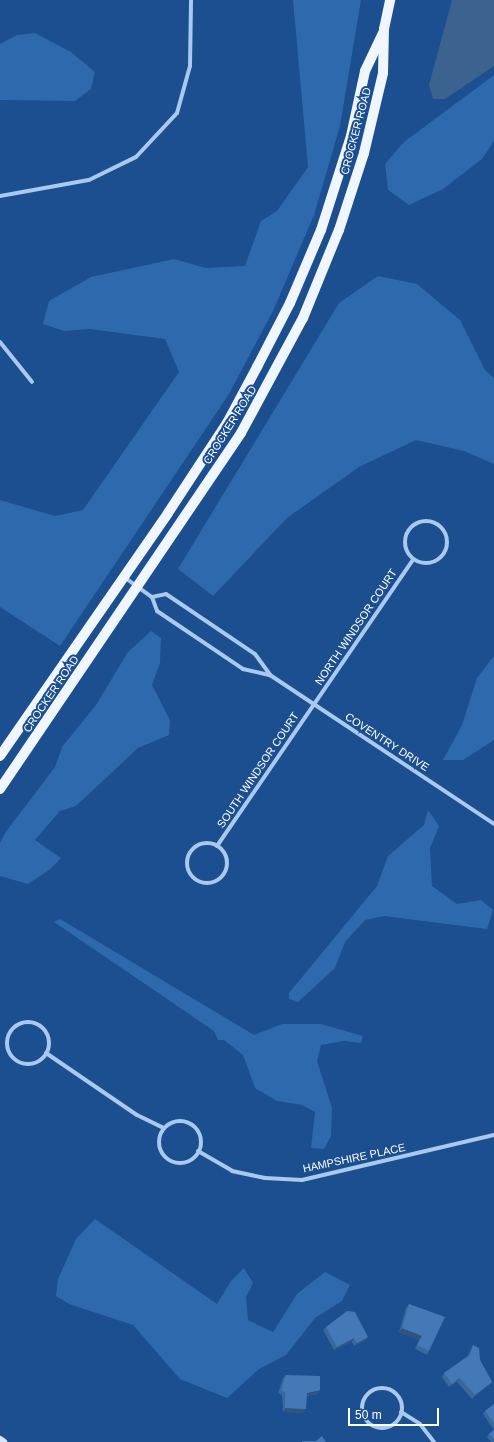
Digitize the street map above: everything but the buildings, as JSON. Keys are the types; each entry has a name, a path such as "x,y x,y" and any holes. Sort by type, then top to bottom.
{"main road":[{"name":"CROCKER ROAD","path":"0,789 183,521 270,382 303,318 339,230 373,116 383,73 384,29 390,0"},
{"name":"CROCKER ROAD","path":"0,756 124,577 226,423 290,303 329,208 351,136 365,71 384,29"}],"street":[{"path":"0,196 89,180 136,157 177,113 190,66 191,0"},
{"path":"0,342 32,382"},
{"path":"422,521 436,524 447,540 444,553 427,564 413,560 405,549 410,528 422,521"},
{"name":"NORTH WINDSOR COURT","path":"314,705 413,560"},
{"name":"COVENTRY DRIVE","path":"124,577 152,597 156,610 237,664 256,674 270,675"},
{"name":"COVENTRY DRIVE","path":"152,597 166,594 255,654 270,675 494,824"},
{"name":"SOUTH WINDSOR COURT","path":"217,846 314,705"},
{"path":"205,843 217,846 226,857 226,870 217,881 198,881 189,872 190,853 205,843"},
{"path":"35,1024 48,1039 46,1053 36,1062 22,1063 11,1055 8,1036 17,1026 35,1024"},
{"path":"46,1053 137,1115 164,1128 181,1121 194,1126 200,1138 198,1152 182,1162 168,1159 160,1147 164,1128"},
{"name":"HAMPSHIRE PLACE","path":"198,1152 232,1171 265,1178 302,1180 494,1135"},
{"path":"401,1412 393,1424 377,1427 363,1416 362,1404 368,1392 384,1388 397,1395 401,1412 420,1424 434,1442"}],"shaded area":[{"path":"293,0 361,0 340,126 314,215 273,311 229,394 60,646 0,607 0,500 55,516 83,510 179,372 165,339 90,329 64,331 43,324 49,301 91,277 174,259 206,268 245,266 261,221 277,211 308,167"},
{"path":"452,0 494,0 494,66 445,99 433,99 429,85"},
{"path":"35,33 71,52 95,72 91,89 75,101 0,100 0,44 17,35"},
{"path":"494,75 494,141 482,159 443,189 409,205 388,190 385,164 404,142"},
{"path":"378,276 417,284 460,320 485,370 494,378 494,464 464,451 416,440 359,467 287,518 213,596 178,569 339,303"},
{"path":"151,631 161,638 160,663 152,685 170,720 169,735 138,748 76,806 60,811 35,840 61,858 49,870 28,884 0,876 0,843 5,833 55,767 62,747 96,705 128,652"},
{"path":"494,656 494,740 463,760 443,760 462,725 477,678"},
{"path":"428,810 439,826 430,848 432,886 457,904 481,900 493,910 487,929 384,916 365,920 345,942 335,968 298,1002 289,999 289,993 377,886 388,856 424,825"},
{"path":"60,919 254,1035 282,1024 321,1024 363,1036 361,1043 344,1041 321,1045 317,1061 332,1108 331,1136 324,1149 311,1148 315,1112 302,1105 277,1101 255,1088 243,1055 224,1040 218,1040 214,1031 54,922"},
{"path":"95,1219 217,1304 231,1281 244,1268 253,1283 246,1297 248,1320 273,1332 297,1294 325,1272 350,1285 342,1301 315,1318 286,1355 259,1369 227,1398 180,1379 133,1325 69,1304 56,1296 58,1279 76,1239"}]}
